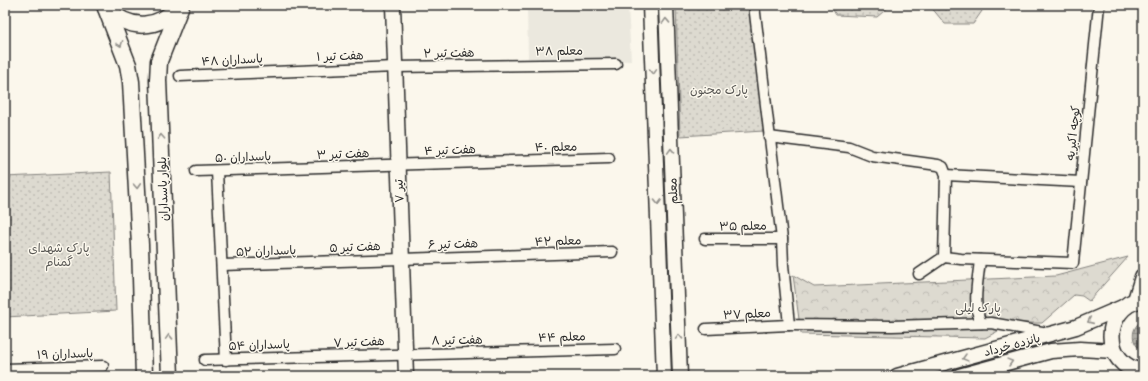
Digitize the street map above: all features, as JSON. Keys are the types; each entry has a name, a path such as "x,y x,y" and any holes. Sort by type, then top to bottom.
{"main road":[{"path":"105,6 114,16 126,22 138,25 162,21 181,5"},
{"name":"بلوار پاسداران","path":"170,376 158,80 159,61 181,5"},
{"name":"۷ تیر","path":"393,5 406,376"},
{"name":"معلم","path":"650,5 664,376"},
{"name":"معلم","path":"666,5 680,376"},
{"path":"105,6 128,65 131,82 140,245 144,376"},
{"path":"1143,277 1135,301 1117,315 1112,326 1111,339 1119,363 1143,372"},
{"name":"پانزده خرداد","path":"897,376 1076,327 1135,301"},
{"name":"پانزده خرداد","path":"959,376 1051,351 1080,349 1119,363"}],"street":[{"path":"754,5 782,239 789,325"},
{"name":"کوچه اکبریه","path":"980,260 1073,264 1100,5"},
{"name":"معلم ۳۸","path":"502,65 616,64"},
{"name":"هفت تیر ۲","path":"395,67 502,65"},
{"name":"هفت تیر ۱","path":"286,71 395,67"},
{"name":"پاسداران ۴۸","path":"180,76 286,71"},
{"path":"770,137 849,147 872,156 938,164 943,167 946,175 944,257"},
{"name":"معلم ۴۰","path":"504,161 609,158"},
{"name":"هفت تیر ۴","path":"398,165 504,161"},
{"name":"هفت تیر ۳","path":"290,169 398,165"},
{"name":"پاسداران ۵۰","path":"196,171 290,169"},
{"path":"217,171 226,360"},
{"path":"946,175 1081,182"},
{"name":"معلم ۳۵","path":"705,240 782,239"},
{"name":"معلم ۴۲","path":"505,255 612,252"},
{"name":"هفت تیر ۶","path":"402,258 505,255"},
{"path":"919,274 944,257 980,260 975,304 977,315 981,323"},
{"name":"هفت تیر ۵","path":"310,262 402,258"},
{"name":"پاسداران ۵۲","path":"222,265 310,262"},
{"name":"معلم ۳۷","path":"706,329 789,325 892,326 991,323 1052,334"},
{"name":"معلم ۴۴","path":"509,352 616,349"},
{"name":"هفت تیر ۸","path":"405,354 509,352"},
{"name":"هفت تیر ۷","path":"314,357 405,354"},
{"name":"پاسداران ۵۴","path":"205,360 314,357"},
{"name":"پاسداران ۱۹","path":"5,369 103,366"}],"shaded area":[{"path":"527,5 628,5 631,61 528,58"},
{"path":"1143,320 1143,351 1136,344 1133,336 1136,327"}],"green space":[{"name":"پارک مجنون","path":"676,5 750,5 764,131 680,136"},
{"path":"830,5 982,5 982,11 973,24 945,24 931,7 890,6 877,17 836,15"},
{"name":"پارک شهدای گمنام","path":"111,172 116,311 5,317 5,177"},
{"name":"پارک لیلی","path":"1128,257 1089,301 1082,296 1074,295 1042,323 1013,323 985,338 801,334 793,275 814,287 1056,276"}]}
